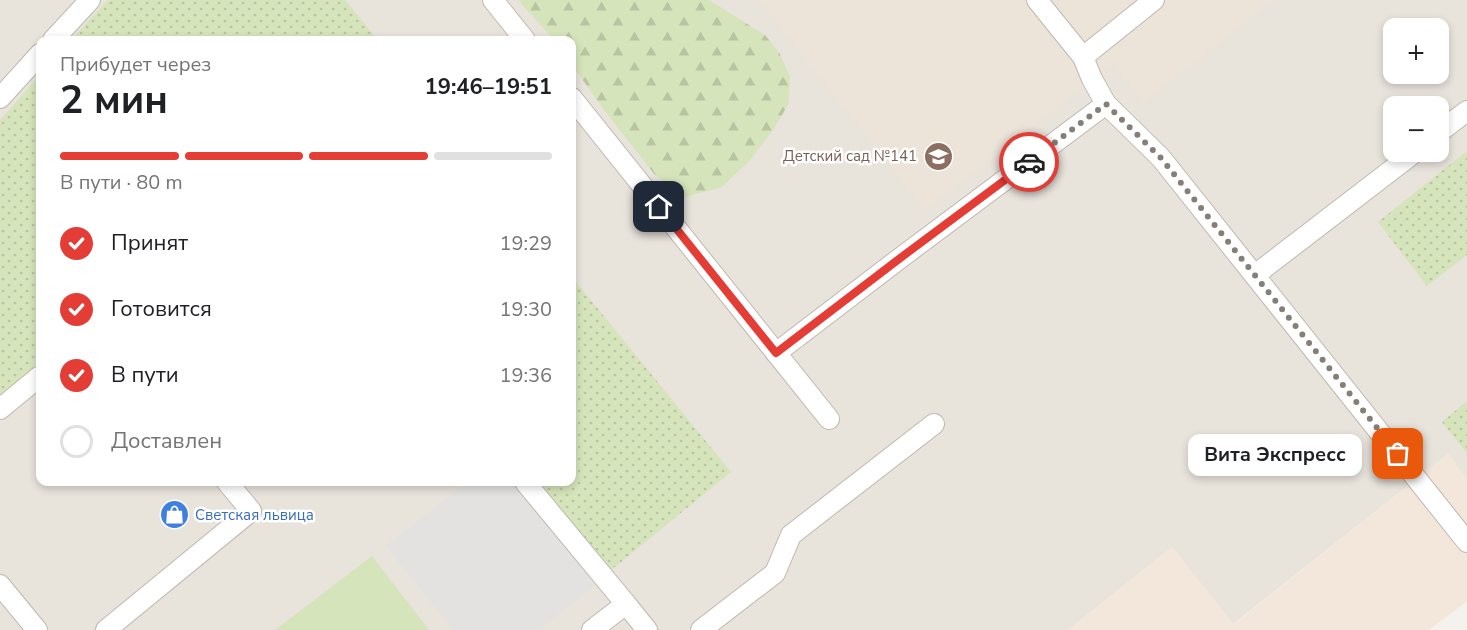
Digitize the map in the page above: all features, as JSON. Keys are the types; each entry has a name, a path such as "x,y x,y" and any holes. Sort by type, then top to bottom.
{"lane":[{"path":"57,36 90,0"},
{"path":"493,0 522,36"},
{"path":"1037,0 1083,57 1106,104 1161,158 1467,542"},
{"path":"1083,57 1154,0"},
{"path":"0,98 36,58"},
{"path":"576,103 829,419"},
{"path":"776,353 1106,104"},
{"path":"1449,125 1467,111"},
{"path":"1255,275 1402,162"},
{"path":"0,409 36,379"},
{"path":"702,630 775,573 791,535 934,424"},
{"path":"106,630 251,511 230,486"},
{"path":"528,486 647,630"},
{"path":"0,585 37,630"},
{"path":"592,630 626,604"}],"shaded area":[{"path":"0,0 1467,0 1467,479 1448,454 1233,624 1172,547 1068,630 0,630"},
{"name":"Детский сад №141","path":"759,0 1274,0 1144,102 1114,63 925,210"},
{"path":"1448,454 1467,479 1467,601 1429,630 1068,630 1172,547 1234,624"},
{"path":"462,486 529,486 603,579 539,630 453,630 386,546"}],"green space":[{"path":"108,0 345,0 375,36 75,36"},
{"path":"518,0 709,0 765,35 780,54 790,77 788,105 773,130 750,160 722,187 685,197 655,175 576,71 576,36 550,36"},
{"path":"36,80 36,384 0,414 0,120"},
{"path":"1467,151 1467,255 1427,286 1378,222"},
{"path":"576,282 731,472 610,571 540,486 576,486"},
{"path":"1467,401 1467,453 1442,422"},
{"path":"372,556 429,630 275,630"}],"way so far":[{"path":"1029,162 1106,104 1161,158 1398,454"}],"place":[{"name":"Детский сад №141","path":"938,156"},
{"name":"Вита Экспресс","path":"1398,454"},
{"name":"Светская львица","path":"174,515"}],"route":[{"path":"659,207 776,353 1029,162"}]}
